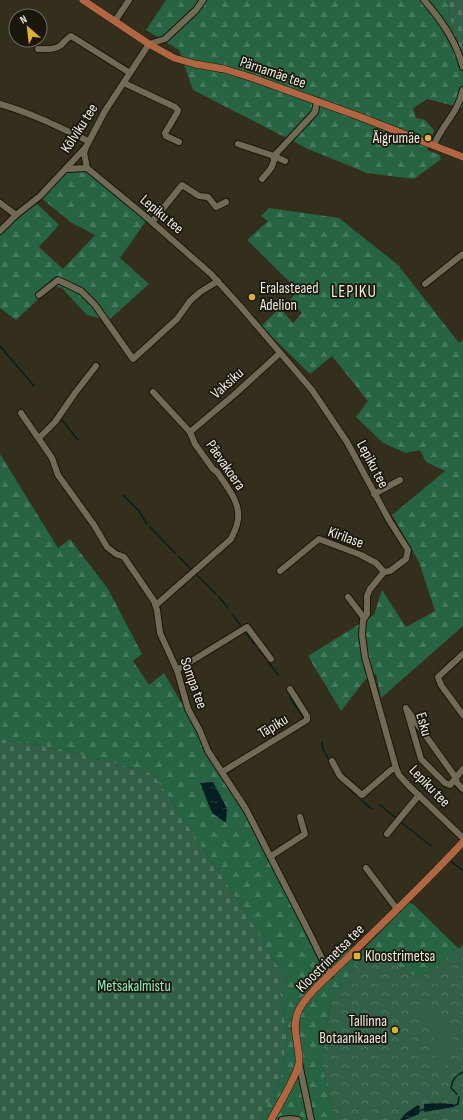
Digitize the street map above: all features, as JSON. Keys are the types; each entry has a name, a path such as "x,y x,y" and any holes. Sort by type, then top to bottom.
{"main road":[{"name":"Pärnamäe tee","path":"83,0 149,44 181,60 240,74 317,101 463,157"},
{"name":"Kloostrimetsa tee","path":"271,1120 297,1071 299,1064 296,1026 298,1012 311,995 330,975 411,897 463,842"}],"street":[{"path":"115,21 129,0"},
{"path":"149,44 165,40 196,10 203,0"},
{"path":"424,0 439,17 452,38 459,53 463,68"},
{"path":"38,49 56,48 61,46 68,37 71,36 130,73"},
{"path":"163,40 163,52"},
{"name":"Kõlviku tee","path":"0,231 16,215 40,196 87,144 149,44"},
{"path":"124,83 175,107 178,110 165,133 166,136 179,142"},
{"path":"434,145 439,133 459,105 463,90"},
{"path":"262,179 272,167 274,156 315,112 317,101"},
{"path":"0,104 38,117 87,144 84,153 86,168 66,169"},
{"path":"238,144 285,161"},
{"name":"Lepiku tee","path":"86,168 152,222 218,281 312,390 353,452 374,494 408,550 406,559 390,571 384,572 370,589 367,596 367,614 364,618 362,635 365,657 396,768 402,779 463,838"},
{"path":"152,222 182,185 198,196 208,197 216,207 226,202"},
{"path":"0,202 16,215"},
{"path":"425,284 463,254"},
{"path":"39,295 58,280 81,292 95,305 133,359 177,319 190,301 200,292 218,281"},
{"name":"Vaksiku","path":"190,432 280,353"},
{"path":"39,438 55,422 96,366"},
{"name":"Päevakoera","path":"153,392 190,432 195,444 213,469 217,472 235,500 239,515 231,539 156,605"},
{"name":"Sompa tee","path":"21,413 52,458 58,475 94,525 107,547 116,554 124,557 150,593 156,605 160,633 177,670 188,709 200,731 208,751 246,809 330,975"},
{"path":"374,494 400,480"},
{"name":"Kirilase","path":"280,570 319,539 361,555 376,563 384,572"},
{"path":"348,597 364,618"},
{"path":"177,670 246,627 271,659"},
{"path":"463,654 438,677 441,685 463,715"},
{"name":"Täpiku","path":"222,772 307,720 307,716 290,689"},
{"name":"Esku","path":"456,778 450,785 445,783 421,759 406,708 456,778 457,783 463,789"},
{"path":"332,761 340,776 362,795 391,770 396,768"},
{"path":"456,778 463,770"},
{"path":"387,834 419,795"},
{"path":"271,856 305,834 300,817"},
{"path":"366,868 397,909"},
{"path":"299,1064 311,1120"},
{"path":"282,1120 298,1120"}],"green space":[{"path":"166,0 447,0 450,17 463,61 463,108 427,99 413,108 416,118 425,120 434,130 427,150 440,155 441,159 414,179 367,173 308,149 193,90 179,50 146,30"},
{"path":"447,0 463,0 463,61 450,17"},
{"path":"68,170 86,171 146,221 120,258 149,284 109,320 87,315 62,288 52,286 16,320 0,308 0,235 35,202 59,225 39,247 63,269 95,235 72,223 41,198"},
{"path":"269,208 339,218 398,265 459,343 463,340 463,626 381,698 376,674 365,680 341,711 308,656 374,615 382,590 406,627 435,611 419,562 392,515 445,471 426,462 420,450 406,453 383,443 356,417 368,401 332,356 310,374 261,326 280,308 293,323 302,313 290,300 298,290 247,240 268,221 261,216"},
{"path":"0,454 58,548 70,539 108,589 142,654 133,661 149,685 164,673 196,728 204,751 239,801 255,829 320,964 348,942 351,948 358,955 409,903 413,904 459,949 420,979 367,949 331,1002 321,1059 335,1120 260,1120 281,1076 287,1036 280,993 286,981 246,913 153,774 60,749 0,739"},
{"name":"Metsakalmistu","path":"0,739 60,749 153,774 246,913 286,981 280,993 287,1036 281,1076 260,1120 0,1120"},
{"name":"Tallinna Botaanikaaed","path":"463,945 463,1120 335,1120 321,1059 331,1002 367,949 420,979"},
{"path":"418,1006 430,1009 439,1014 447,1021 451,1030 453,1039 452,1049 448,1060 442,1069 432,1047 436,1044"}],"water":[{"path":"213,782 227,808 226,823 212,813 200,783"},
{"path":"424,1104 453,1104 454,1107 424,1112"},
{"path":"418,1105 420,1107 419,1114 405,1120 400,1120 406,1113"}],"waterway":[{"path":"0,346 34,386"},
{"path":"62,420 78,440"},
{"path":"123,495 139,511 147,524"},
{"path":"150,527 175,553"},
{"path":"179,557 191,569"},
{"path":"197,575 216,594"},
{"path":"219,597 228,608"},
{"path":"232,614 241,626"},
{"path":"245,631 255,645"},
{"path":"259,649 266,658"},
{"path":"269,663 278,675"},
{"path":"290,697 303,717"},
{"path":"322,742 323,749 329,760"},
{"path":"345,785 356,795"},
{"path":"361,800 372,809"},
{"path":"380,805 396,818"},
{"path":"401,822 431,846"},
{"path":"451,861 463,871"},
{"path":"457,1094 451,1088 451,1085 454,1078 463,1072"},
{"path":"453,1106 458,1104 459,1097"},
{"path":"418,1111 426,1109"}],"place":[{"name":"Äigrumäe","path":"428,138"},
{"name":"Eralasteaed Adelion","path":"252,297"},
{"name":"Kloostrimetsa","path":"357,956"},
{"name":"Tallinna Botaanikaaed","path":"395,1030"}],"district":[{"name":"LEPIKU","path":"354,291"}]}
